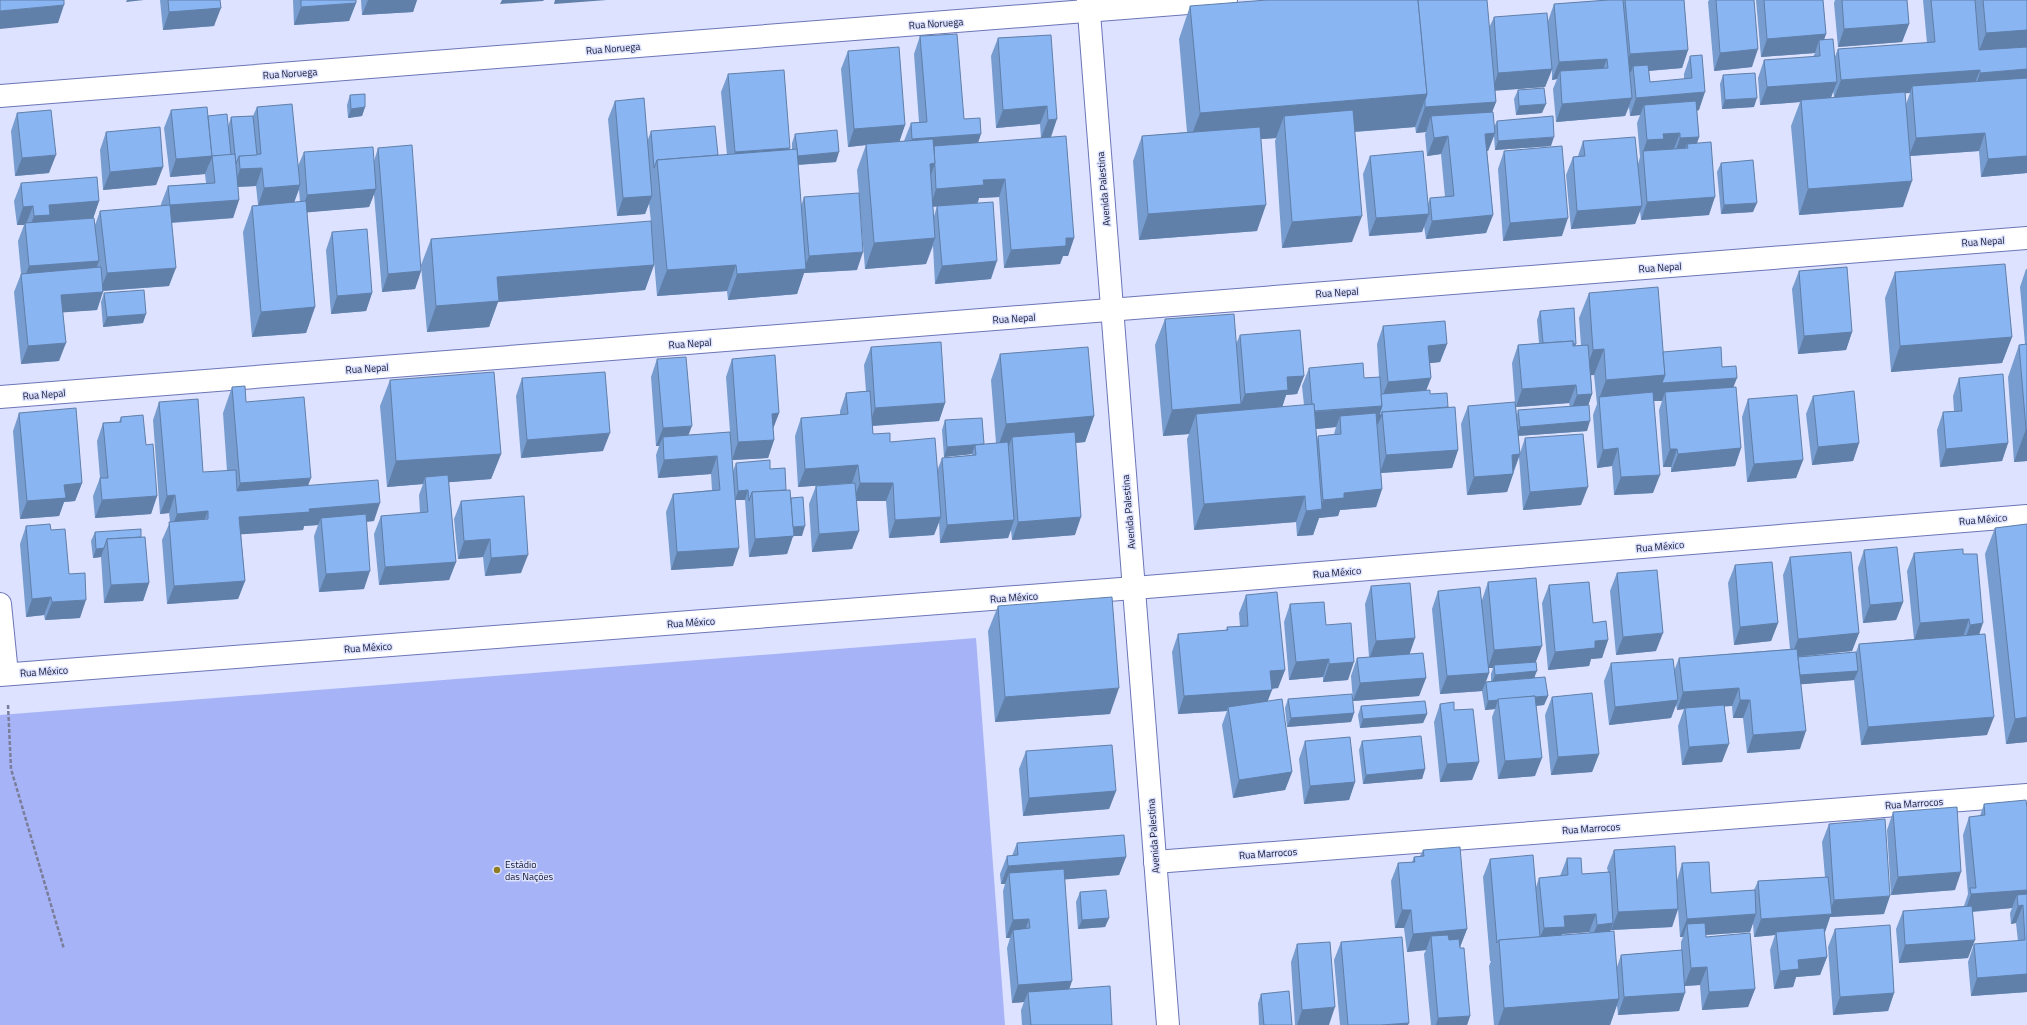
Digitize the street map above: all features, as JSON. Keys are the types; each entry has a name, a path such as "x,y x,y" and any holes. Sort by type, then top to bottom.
{"street":[{"name":"Rua Noruega","path":"0,96 1088,5 1226,0"},
{"name":"Avenida Palestina","path":"1088,5 1168,1025"},
{"name":"Rua Nepal","path":"0,397 2027,238"},
{"name":"Rua México","path":"3,674 1134,588 2027,516"},
{"path":"0,604 3,674"},
{"name":"Rua Marrocos","path":"1155,862 2027,795"}],"path":[{"path":"3,674 11,769 64,949"}],"shaded area":[{"name":"Estádio das Nações","path":"976,638 1005,1025 0,1025 0,715"}],"building":[{"path":"0,0 64,0 64,5 0,11"},
{"path":"168,0 220,0 221,8 169,12"},
{"path":"301,0 356,0 356,3 301,7"},
{"path":"1267,0 1418,0 1427,94 1200,113 1190,6"},
{"path":"1418,0 1487,0 1496,102 1425,107 1427,94"},
{"path":"1623,0 1632,98 1562,104 1560,71 1608,68 1607,59 1559,62 1554,4"},
{"path":"1625,0 1684,0 1688,50 1630,54"},
{"path":"1716,0 1754,0 1758,49 1720,53"},
{"path":"1764,0 1823,0 1826,34 1767,39"},
{"path":"1842,0 1907,0 1909,24 1844,29"},
{"path":"1931,0 1975,0 1979,50 2027,47 2027,69 1980,73 1980,70 1841,80 1838,49 1935,42"},
{"path":"1983,0 2027,0 2027,30 1986,33"},
{"path":"1547,13 1552,69 1498,73 1494,17"},
{"path":"957,34 964,119 980,118 981,134 912,139 911,123 927,122 920,36"},
{"path":"1051,35 1057,119 1048,120 1047,106 1003,110 998,38"},
{"path":"1833,39 1837,82 1767,87 1764,60 1820,56 1819,40"},
{"path":"899,47 905,125 854,129 848,51"},
{"path":"1702,55 1705,92 1636,98 1633,66 1648,65 1650,82 1692,78 1690,56"},
{"path":"784,70 790,148 735,152 728,74"},
{"path":"1755,73 1757,98 1725,100 1723,75"},
{"path":"2027,78 2027,156 1988,159 1985,133 1916,138 1912,86"},
{"path":"1544,88 1546,104 1519,106 1518,90"},
{"path":"1905,92 1912,181 1808,189 1801,100"},
{"path":"365,94 365,107 351,109 350,95"},
{"path":"644,98 652,196 623,198 615,101"},
{"path":"1696,101 1699,137 1680,138 1680,133 1663,134 1664,139 1647,140 1644,105"},
{"path":"292,104 300,185 264,188 262,168 240,169 239,156 261,154 257,107"},
{"path":"207,107 212,156 176,159 171,110"},
{"path":"51,110 56,155 22,158 17,113"},
{"path":"1353,110 1362,216 1292,222 1284,116"},
{"path":"1493,112 1495,133 1485,134 1493,215 1432,221 1430,198 1454,196 1448,136 1434,138 1431,116"},
{"path":"227,114 231,155 212,156 208,116"},
{"path":"253,116 257,155 239,156 236,164 231,117"},
{"path":"1553,116 1554,137 1498,141 1497,121"},
{"path":"715,126 718,155 657,160 654,168 651,131"},
{"path":"160,127 163,167 110,172 106,132"},
{"path":"1260,127 1266,205 1148,214 1142,136"},
{"path":"837,130 839,152 798,156 795,134"},
{"path":"1066,136 1074,238 1066,238 1066,246 1011,250 1005,179 983,180 984,185 936,189 934,146"},
{"path":"1635,137 1642,206 1577,211 1573,157 1585,156 1583,141"},
{"path":"933,139 935,163 930,164 935,238 874,243 866,144"},
{"path":"1711,142 1715,197 1647,202 1643,151 1688,148 1687,144"},
{"path":"412,145 421,271 388,274 378,148"},
{"path":"1562,146 1568,218 1510,223 1504,151"},
{"path":"373,147 376,189 307,195 304,152"},
{"path":"797,149 806,269 737,274 736,265 667,270 657,160"},
{"path":"1423,151 1429,214 1376,218 1370,156"},
{"path":"235,154 239,200 170,205 168,186 215,183 212,156"},
{"path":"1753,160 1757,203 1724,205 1721,163"},
{"path":"97,177 99,201 49,205 50,215 34,216 33,206 23,207 21,183"},
{"path":"859,193 863,252 809,256 804,197"},
{"path":"306,201 315,307 261,312 252,206"},
{"path":"993,202 997,261 942,266 937,206"},
{"path":"170,205 176,268 107,273 100,211"},
{"path":"94,218 99,261 29,266 25,223"},
{"path":"651,221 654,265 497,277 499,301 436,306 431,239"},
{"path":"367,229 372,293 337,296 332,232"},
{"path":"2005,264 2012,337 1900,346 1895,272"},
{"path":"101,267 103,292 61,295 66,343 28,346 21,274"},
{"path":"1847,267 1852,332 1804,336 1799,271"},
{"path":"1658,287 1665,375 1606,380 1604,349 1593,350 1589,293"},
{"path":"144,290 146,314 107,317 104,293"},
{"path":"1574,308 1576,344 1573,344 1573,341 1543,343 1540,311"},
{"path":"1234,314 1241,404 1172,410 1165,319"},
{"path":"1445,321 1447,344 1428,346 1431,378 1388,382 1383,326"},
{"path":"1300,330 1304,376 1287,377 1288,390 1245,394 1240,335"},
{"path":"1573,341 1573,346 1588,345 1592,394 1577,395 1576,385 1522,389 1518,345"},
{"path":"941,342 945,403 875,408 871,347"},
{"path":"2027,344 2027,429 2026,429 2019,345"},
{"path":"1088,347 1094,416 1006,424 1000,354"},
{"path":"1721,347 1722,367 1736,366 1737,378 1662,383 1665,375 1663,352"},
{"path":"775,355 779,413 772,414 774,440 738,442 732,359"},
{"path":"686,357 692,426 663,428 657,359"},
{"path":"1363,363 1364,378 1380,377 1382,406 1314,411 1309,368"},
{"path":"494,372 501,454 396,461 390,380"},
{"path":"605,372 610,433 527,440 522,378"},
{"path":"2003,374 2008,443 1946,449 1943,412 1962,411 1959,378"},
{"path":"245,386 246,402 304,397 311,478 240,483 232,387"},
{"path":"1736,387 1741,448 1678,454 1677,449 1670,449 1665,392"},
{"path":"1430,390 1430,394 1447,393 1448,407 1382,412 1382,415 1379,415 1382,406 1381,394"},
{"path":"870,391 873,434 890,433 890,442 935,438 941,517 895,520 893,483 860,483 858,465 805,469 801,418 848,414 846,393"},
{"path":"1854,391 1859,443 1818,447 1813,396"},
{"path":"1653,392 1660,475 1621,477 1618,448 1603,450 1599,397"},
{"path":"1797,395 1803,460 1754,464 1748,399"},
{"path":"198,399 203,472 236,470 237,491 378,480 380,503 309,509 310,512 239,517 245,581 174,586 169,522 208,519 208,511 177,514 175,495 167,496 159,402"},
{"path":"1515,402 1520,454 1512,455 1513,474 1474,477 1468,406"},
{"path":"1314,404 1322,509 1306,511 1305,496 1204,504 1196,414"},
{"path":"1589,405 1590,421 1520,427 1518,410"},
{"path":"1455,407 1458,450 1386,455 1382,412"},
{"path":"76,408 82,483 64,485 66,498 27,501 19,413"},
{"path":"1376,413 1382,489 1344,493 1344,498 1323,500 1318,436 1341,434 1340,416"},
{"path":"143,415 146,445 153,444 157,496 102,500 100,478 108,478 103,423 121,422 121,417"},
{"path":"982,418 984,444 947,447 945,420"},
{"path":"730,432 739,548 677,552 673,494 720,490 717,456 664,460 663,437"},
{"path":"1075,432 1081,517 1018,522 1012,437"},
{"path":"1583,434 1588,487 1530,492 1525,438"},
{"path":"1008,442 1014,520 947,525 942,458 976,455 975,445"},
{"path":"770,460 770,469 785,468 786,490 752,492 749,501 748,490 738,491 736,463"},
{"path":"448,475 456,562 385,567 381,516 428,512 425,477"},
{"path":"855,483 859,531 819,534 816,486"},
{"path":"790,490 794,536 755,539 752,492"},
{"path":"524,496 528,555 491,558 490,539 464,541 461,501"},
{"path":"803,497 805,526 793,527 791,498"},
{"path":"366,514 370,571 326,574 321,518"},
{"path":"50,524 51,530 65,529 69,574 85,573 86,600 52,602 51,597 32,599 26,526"},
{"path":"2027,524 2027,717 2015,719 1995,528"},
{"path":"141,529 141,537 107,539 104,548 96,549 95,532"},
{"path":"145,537 149,583 111,585 107,539"},
{"path":"1897,547 1903,602 1870,605 1864,550"},
{"path":"1963,549 1963,554 1977,554 1983,623 1970,625 1969,619 1920,623 1914,553"},
{"path":"1851,552 1859,633 1798,639 1790,557"},
{"path":"1772,562 1778,623 1740,627 1735,565"},
{"path":"1657,570 1663,633 1623,637 1617,573"},
{"path":"1536,578 1542,646 1494,650 1488,582"},
{"path":"1589,582 1593,623 1606,621 1608,640 1595,641 1595,648 1555,652 1549,585"},
{"path":"1410,583 1415,638 1376,641 1371,586"},
{"path":"1480,587 1489,673 1447,676 1438,591"},
{"path":"1277,592 1285,670 1270,671 1272,690 1184,696 1178,634 1228,630 1227,627 1248,626 1246,595"},
{"path":"1112,597 1119,688 1005,697 998,606"},
{"path":"1324,602 1326,625 1351,623 1354,662 1329,664 1329,659 1296,662 1290,604"},
{"path":"1985,634 1994,717 1868,727 1859,644"},
{"path":"1797,649 1806,731 1753,735 1750,700 1740,700 1739,688 1683,692 1679,658"},
{"path":"1856,652 1858,671 1800,675 1798,657"},
{"path":"1423,653 1426,678 1360,683 1357,658"},
{"path":"1673,659 1678,700 1615,707 1611,663"},
{"path":"1536,662 1537,671 1495,675 1494,665"},
{"path":"1545,677 1548,696 1488,701 1486,682"},
{"path":"1592,693 1599,754 1558,757 1552,697"},
{"path":"1352,694 1354,713 1291,718 1288,699"},
{"path":"1535,696 1542,758 1505,761 1498,699"},
{"path":"1282,699 1292,772 1239,780 1228,707"},
{"path":"1425,701 1427,714 1363,719 1361,706"},
{"path":"1454,702 1454,710 1473,709 1479,762 1447,764 1440,704"},
{"path":"1724,705 1729,744 1689,747 1685,708"},
{"path":"1421,736 1425,769 1366,775 1362,741"},
{"path":"1350,737 1355,782 1310,786 1305,741"},
{"path":"1112,745 1116,791 1029,798 1026,751"},
{"path":"2026,800 2027,890 1971,894 1970,888 1976,888 1969,817 1985,815 1984,804"},
{"path":"1957,807 1961,872 1898,877 1893,812"},
{"path":"1885,819 1890,896 1834,900 1829,824"},
{"path":"1124,835 1126,857 1008,866 1007,856 1018,855 1017,843"},
{"path":"1675,846 1678,909 1618,912 1614,850"},
{"path":"1460,847 1467,929 1413,934 1411,910 1402,910 1398,863 1415,862 1414,857 1424,856 1423,850"},
{"path":"1533,855 1540,937 1499,940 1497,943 1490,859"},
{"path":"1567,858 1581,858 1582,874 1610,872 1613,923 1597,925 1596,914 1564,916 1565,927 1544,928 1539,878 1568,875"},
{"path":"1709,862 1711,893 1755,890 1756,914 1687,919 1682,863"},
{"path":"1064,869 1072,981 1018,985 1013,930 1030,928 1029,919 1013,920 1009,873"},
{"path":"1828,877 1832,914 1761,919 1758,881"},
{"path":"1106,890 1109,918 1082,920 1080,892"},
{"path":"2027,894 2027,974 1977,978 1974,944 2025,940 2023,905 2018,906 2017,895"},
{"path":"1972,906 1975,940 1905,945 1903,911"},
{"path":"1705,923 1706,937 1750,933 1755,989 1709,992 1707,967 1691,968 1687,924"},
{"path":"1890,925 1894,993 1840,997 1835,929"},
{"path":"1824,928 1827,957 1798,960 1799,969 1780,971 1776,932"},
{"path":"1614,931 1619,999 1504,1008 1499,940"},
{"path":"1448,935 1449,940 1459,939 1460,948 1464,948 1470,1016 1438,1018 1431,936"},
{"path":"1402,937 1409,1023 1348,1025 1341,942"},
{"path":"1330,942 1335,1007 1302,1010 1297,944"},
{"path":"1682,950 1685,993 1624,997 1621,955"},
{"path":"1110,986 1112,1025 1031,1025 1028,992"},
{"path":"1289,991 1292,1025 1264,1025 1261,994"}],"place":[{"name":"Estádio das Nações","path":"497,870"}]}
